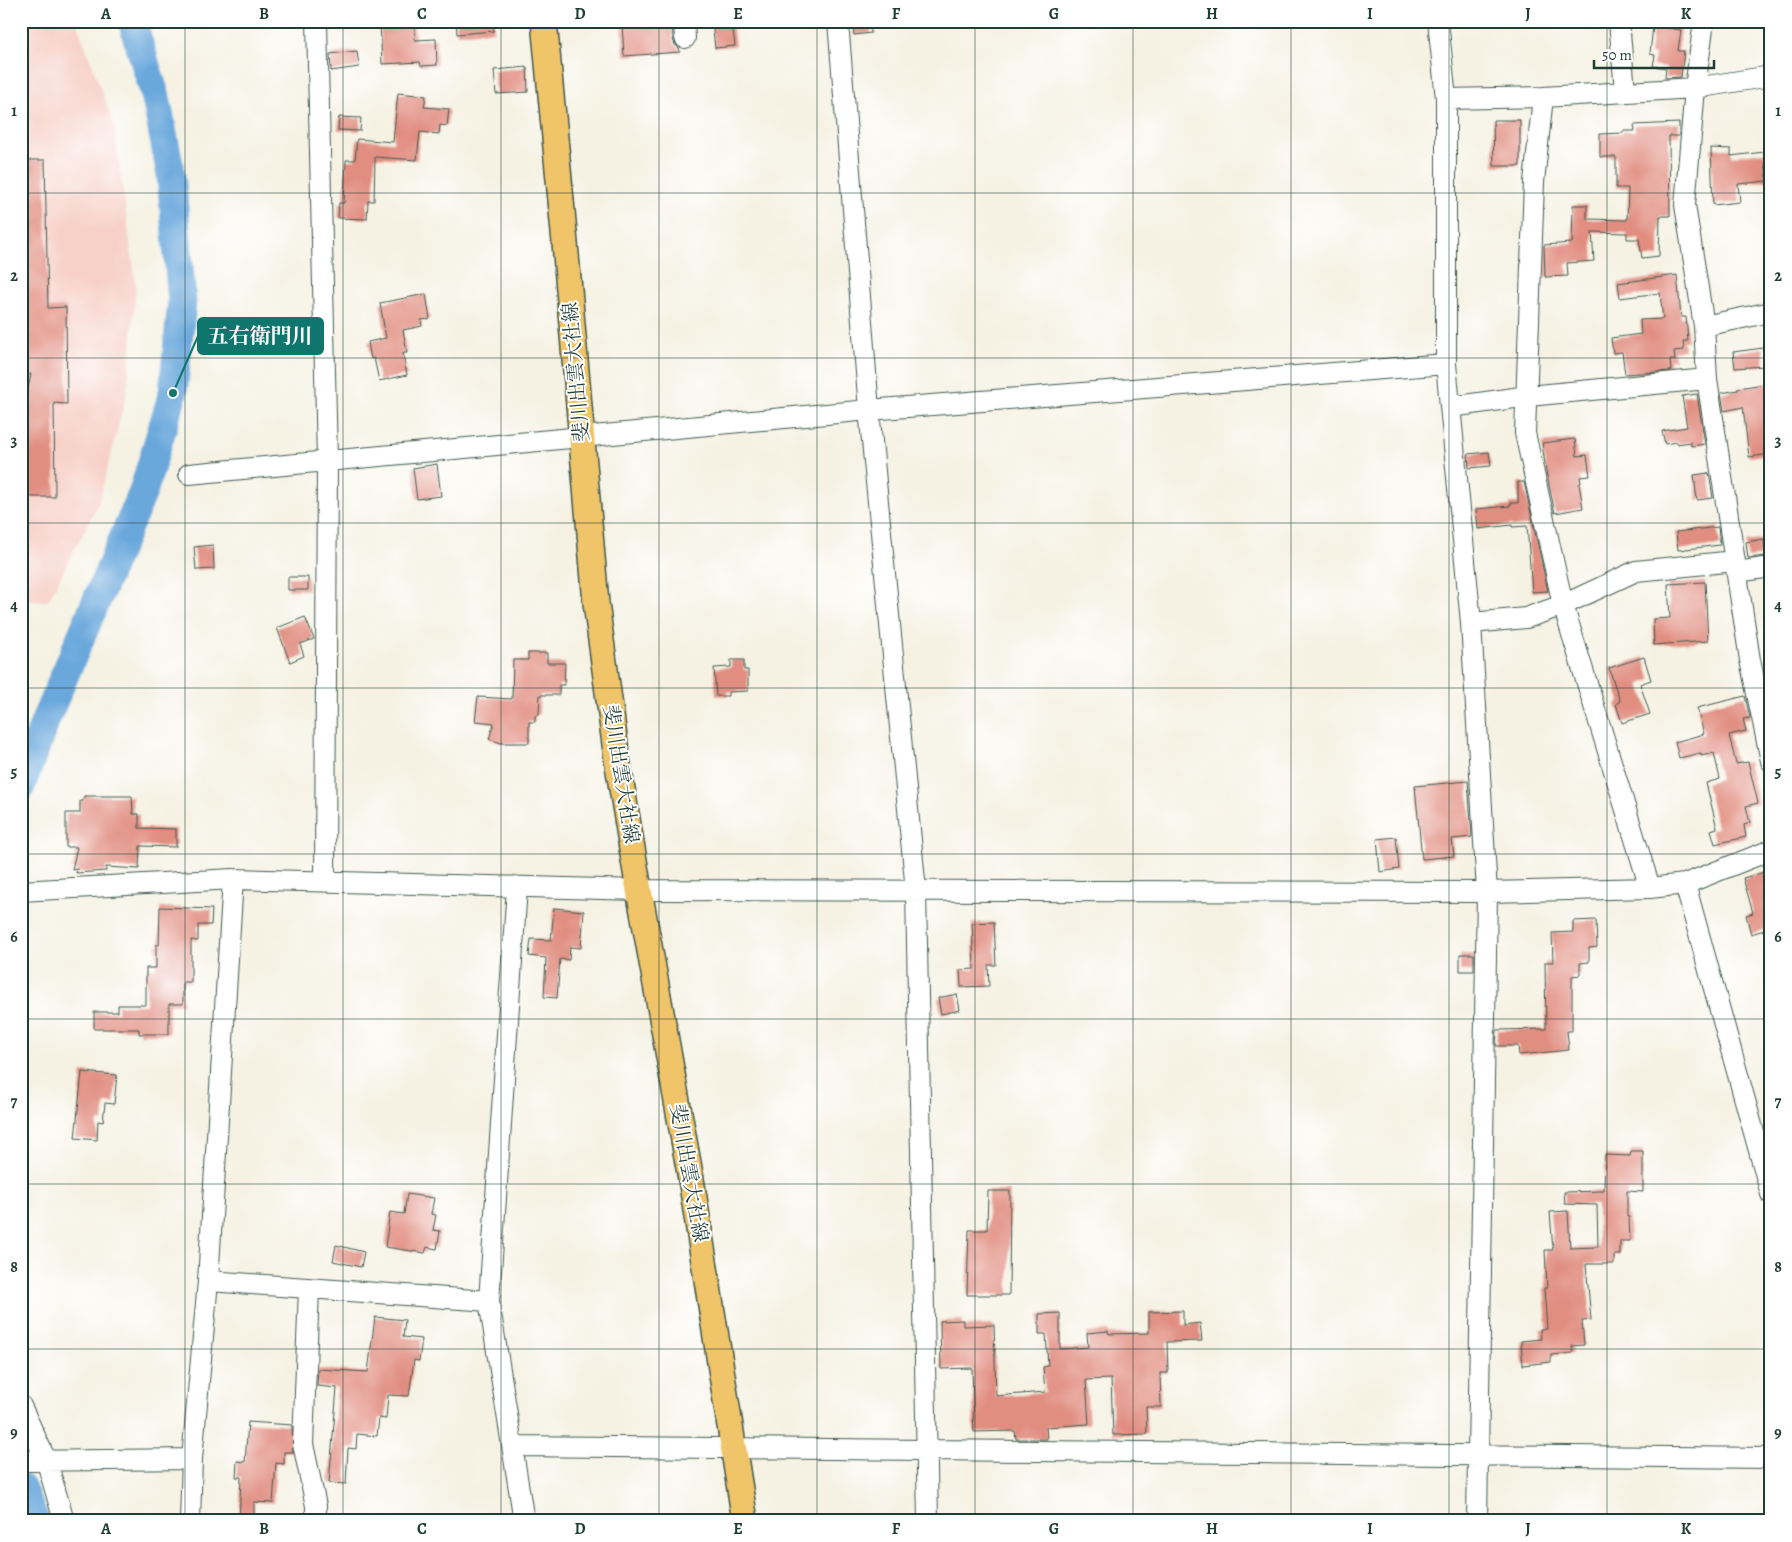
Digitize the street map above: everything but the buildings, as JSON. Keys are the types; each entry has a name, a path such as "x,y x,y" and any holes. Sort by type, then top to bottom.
{"main road":[{"name":"斐川出雲大社線","path":"544,21 596,603 617,759 692,1185 745,1521"}],"street":[{"path":"317,21 327,460 324,881"},
{"path":"838,21 869,410 916,891 928,1521"},
{"path":"1438,21 1446,98 1446,364 1471,623 1487,892 1477,1521"},
{"path":"1619,21 1625,91"},
{"path":"1704,21 1695,88 1685,206 1704,326 1707,379 1750,660 1771,761"},
{"path":"1446,98 1543,97 1695,88 1771,76"},
{"path":"1543,97 1534,182 1526,433 1563,605 1650,888"},
{"path":"1704,326 1771,312"},
{"path":"189,474 869,410 1446,364"},
{"path":"1451,407 1528,396 1707,379"},
{"path":"1471,623 1526,618 1563,605 1636,571 1736,566 1771,567"},
{"path":"21,891 233,879 639,890 1487,892 1650,888 1685,884 1771,850"},
{"path":"190,1521 192,1459 208,1282 233,879"},
{"path":"1685,884 1771,1194"},
{"path":"517,887 489,1301 524,1521"},
{"path":"208,1282 489,1301"},
{"path":"309,1288 303,1444 316,1506 316,1521"},
{"path":"21,1406 35,1461 64,1521"},
{"path":"512,1446 734,1447 1478,1457 1771,1458"},
{"path":"35,1461 192,1459"}],"shaded area":[{"path":"21,21 76,21 114,125 136,285 127,392 99,502 48,601 21,601"}],"waterway":[{"path":"21,786 47,716 143,492 173,393 182,301 171,175 156,98 132,21"},
{"path":"21,1488 35,1521"}],"place":[{"name":"五右衛門川","path":"173,393"}]}
